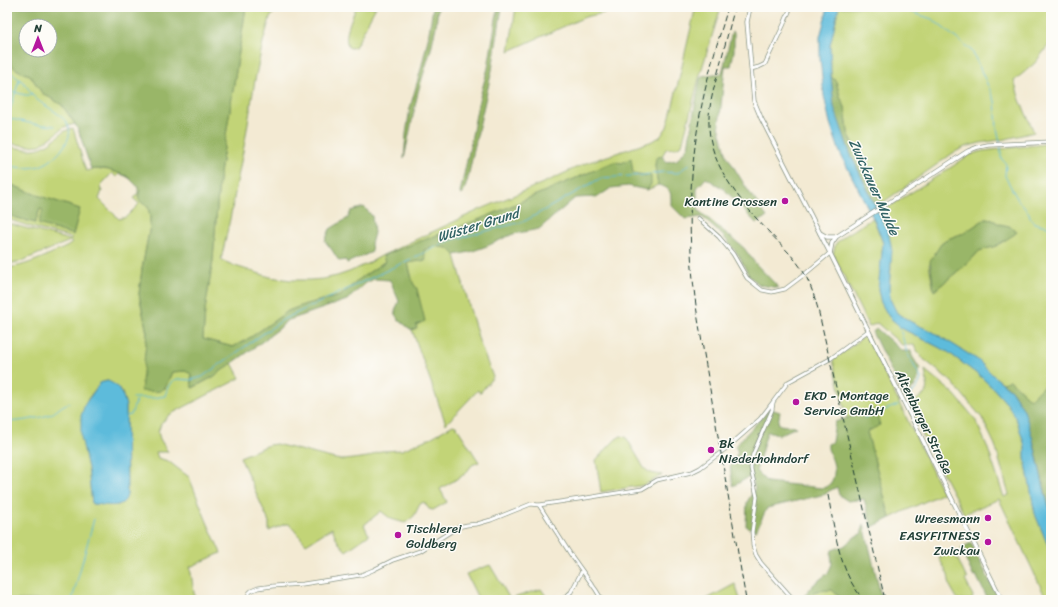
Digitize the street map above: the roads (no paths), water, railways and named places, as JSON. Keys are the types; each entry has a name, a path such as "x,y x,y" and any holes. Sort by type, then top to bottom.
{"street":[{"name":"Altenburger Straße","path":"750,7 747,22 754,101 761,118 830,253 1002,600"},
{"path":"751,69 764,64 791,7"},
{"path":"698,218 719,237 733,254 747,278 762,290 772,292 785,289 830,253 832,243 836,237 968,151 988,145 1051,142"},
{"path":"819,232 827,237 836,237"},
{"path":"247,600 248,593 258,588 304,584 361,575 393,560 420,551 458,527 477,524 531,504 539,505 642,489 657,480 692,472 705,464 733,442 760,418 788,382 830,359 868,331"},
{"path":"773,401 772,410 751,461 752,476 757,497 752,540 760,563 794,600"},
{"path":"539,505 602,600"},
{"path":"562,600 570,592 582,572"}],"water":[{"path":"828,7 839,7 830,45 834,107 850,153 889,235 892,251 889,287 890,299 897,313 913,323 933,332 978,360 1011,390 1024,410 1051,513 1051,553 1035,514 1025,458 1025,446 1017,421 1008,405 981,377 948,352 903,329 889,317 881,303 878,290 883,243 876,224 840,153 830,123 824,96 820,58 820,37"},
{"path":"108,381 118,388 124,398 126,406 127,495 122,503 113,506 92,504 88,468 81,437 81,416 85,404 100,383"}],"waterway":[{"path":"896,7 932,19 972,51 995,101 1001,158 1006,164 1005,176 1018,200 1029,213 1034,223 1051,227"},
{"path":"7,68 23,82 36,99 61,116 69,127 69,134 64,147 54,158 46,163 41,166 30,168 7,165"},
{"path":"8,117 19,80"},
{"path":"7,90 25,95 32,95"},
{"path":"7,118 34,124 55,126"},
{"name":"Wüster Grund","path":"133,398 154,398 165,396 172,381 177,379 191,380 202,377 284,319 451,240 525,221 601,178 663,172 678,173 689,164"},
{"path":"899,325 907,353 921,378 915,390 906,398"},
{"path":"126,416 131,415 136,400"},
{"path":"7,422 29,420 46,416 70,403"},
{"path":"864,418 898,405"},
{"path":"72,600 94,519"}],"railway":[{"path":"728,7 702,104 693,165 690,226 691,257 698,319 746,600"},
{"path":"735,7 710,105 709,131 712,148 721,169 736,194 795,260 803,271 812,289 818,309 885,600"},
{"path":"828,495 843,564 849,577 864,600"}],"place":[{"name":"Kantine Crossen","path":"785,201"},
{"name":"EKD - Montage Service GmbH","path":"796,402"},
{"name":"Bk Niederhohndorf","path":"711,450"},
{"name":"Wreesmann","path":"988,518"},
{"name":"Tischlerei Goldberg","path":"398,535"},
{"name":"EASYFITNESS Zwickau","path":"988,542"}],"water label":[{"name":"Zwickauer Mulde","path":"874,187"}]}
